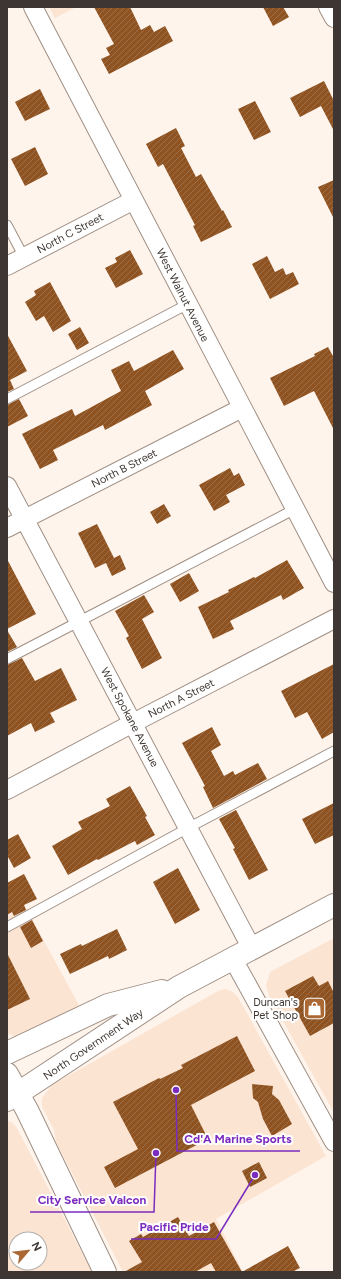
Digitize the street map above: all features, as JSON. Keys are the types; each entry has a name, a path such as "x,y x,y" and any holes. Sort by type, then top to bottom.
{"main road":[{"name":"North Government Way","path":"12,1097 179,987 334,906"},
{"name":"North Government Way","path":"7,1053 108,1005 179,987"},
{"path":"7,1074 12,1097 27,1110 105,1272"}],"street":[{"name":"West Walnut Avenue","path":"33,7 334,583"},
{"path":"328,7 334,18"},
{"name":"North C Street","path":"7,266 134,200"},
{"name":"North B Street","path":"7,528 242,408"},
{"name":"West Spokane Avenue","path":"7,486 252,949"},
{"name":"North A Street","path":"7,790 133,722 334,619"},
{"path":"233,959 334,1142"}],"lane":[{"path":"7,225 24,257"},
{"path":"7,399 188,304"},
{"path":"7,659 294,509"},
{"path":"7,927 188,828 334,751"}],"shaded area":[{"path":"49,7 76,7 55,18"},
{"path":"25,906 80,1007 23,1036 15,1037 7,1033 7,916"},
{"path":"334,938 334,1113 269,996 266,985 270,972"},
{"path":"225,989 233,992 238,997 326,1156 216,1219 243,1272 123,1272 56,1142 54,1130 42,1107 42,1098 52,1085 218,991"},
{"path":"7,1121 12,1122 17,1128 92,1272 7,1272"}],"building":[{"path":"94,7 130,7 141,30 150,25 154,32 165,26 173,41 109,74 101,59 110,55 106,48 114,44"},
{"path":"263,7 283,7 289,17 273,26"},
{"path":"324,81 334,101 334,131 321,106 300,117 290,98"},
{"path":"40,89 50,109 25,121 15,102"},
{"path":"255,101 271,132 254,140 238,109"},
{"path":"176,128 185,146 181,148 196,177 201,174 232,227 201,242 193,226 195,225 163,164 158,167 146,144"},
{"path":"35,147 48,174 25,186 11,159"},
{"path":"334,180 334,219 318,187"},
{"path":"130,250 143,274 116,288 105,268 117,262 115,258"},
{"path":"267,256 275,272 283,268 286,275 293,272 299,284 270,299 252,264"},
{"path":"50,282 71,321 53,332 44,316 36,321 25,302 36,295 34,291"},
{"path":"80,327 89,343 77,350 68,334"},
{"path":"7,334 27,371 10,380 14,389 7,392"},
{"path":"328,347 334,358 334,430 314,391 284,406 270,378 315,356 314,354"},
{"path":"173,350 184,369 145,391 152,405 105,430 103,425 53,450 58,460 40,469 22,434 72,409 75,416 121,391 111,370 129,361 134,371"},
{"path":"19,399 28,416 7,427 7,405"},
{"path":"230,468 234,476 239,473 245,485 226,495 230,502 214,511 199,485"},
{"path":"164,504 171,516 157,524 150,512"},
{"path":"97,524 114,558 120,555 126,569 112,576 106,563 95,568 78,533"},
{"path":"7,559 36,614 7,629"},
{"path":"287,560 304,588 283,600 281,595 230,621 234,629 213,639 198,607 229,592 228,590 254,577 255,578"},
{"path":"189,573 199,591 180,602 170,584"},
{"path":"144,595 154,612 142,619 162,658 142,669 126,638 129,636 115,611"},
{"path":"7,630 17,647 7,652"},
{"path":"22,658 35,681 61,668 77,700 50,713 55,722 35,732 31,723 7,736 7,665"},
{"path":"334,664 334,732 322,739 307,712 295,718 281,691"},
{"path":"212,727 221,745 211,751 224,776 233,771 235,775 258,763 267,779 213,808 203,787 205,786 182,743"},
{"path":"130,786 147,816 145,817 155,835 137,845 135,841 68,875 52,846 82,829 78,822 110,806 106,799"},
{"path":"334,803 334,835 315,844 302,819"},
{"path":"236,810 268,870 249,880 233,849 235,848 219,819"},
{"path":"18,834 31,858 14,868 7,855 7,840"},
{"path":"178,868 200,910 175,924 153,882"},
{"path":"24,874 37,899 24,905 26,910 14,916 12,912 7,915 7,883"},
{"path":"32,920 43,941 31,948 20,927"},
{"path":"117,929 127,950 109,959 108,956 70,974 60,954 81,944 82,946"},
{"path":"7,953 30,999 7,1010"},
{"name":"Duncan's Pet Shop","path":"313,976 319,986 328,981 334,993 334,1023 310,1036 285,991"},
{"path":"237,1036 255,1071 191,1105 208,1139 115,1188 104,1167 138,1149 113,1102 159,1078 160,1079 183,1068 181,1065"},
{"path":"252,1084 273,1086 272,1094 279,1100 292,1124 272,1136 263,1119 258,1102 253,1098"},
{"path":"259,1162 267,1178 250,1187 242,1171"},
{"path":"178,1217 189,1236 214,1222 242,1272 216,1272 211,1263 195,1272 124,1272 142,1262 129,1241 141,1234 143,1237"},
{"path":"288,1246 300,1268 292,1272 242,1272"}],"place":[{"name":"Duncan's Pet Shop","path":"314,1008"},
{"name":"Cd'A Marine Sports","path":"176,1090"},
{"name":"City Service Valcon","path":"156,1153"},
{"name":"Pacific Pride","path":"255,1175"}]}
